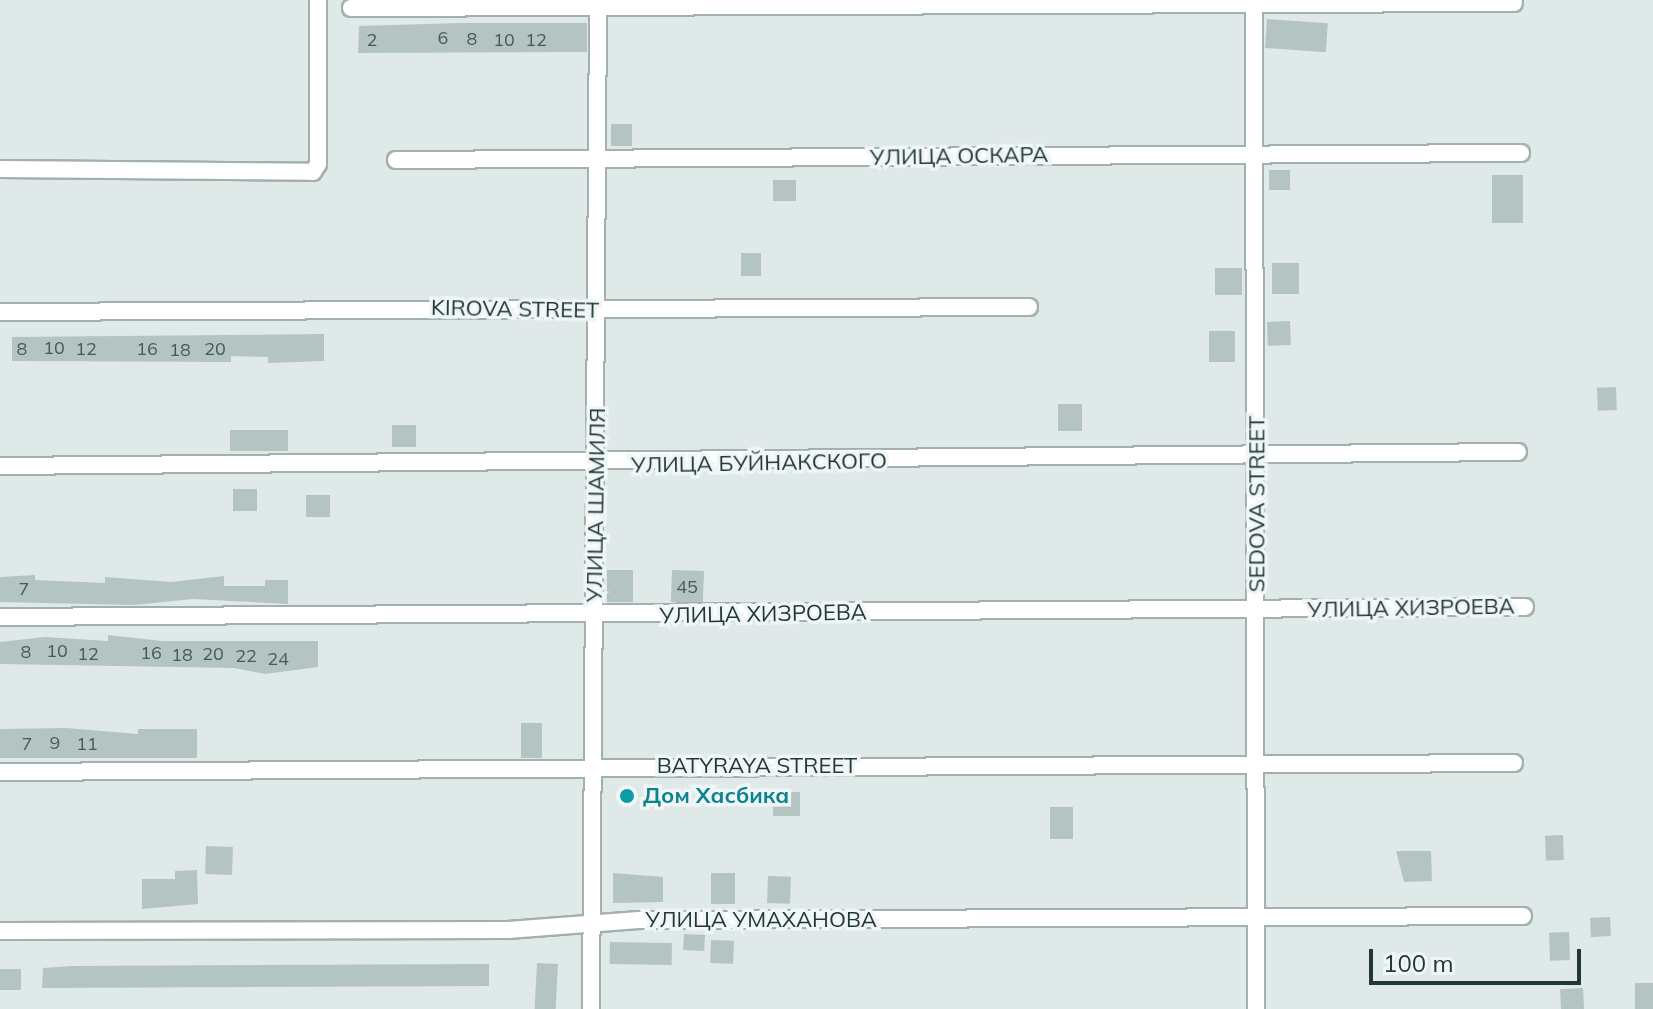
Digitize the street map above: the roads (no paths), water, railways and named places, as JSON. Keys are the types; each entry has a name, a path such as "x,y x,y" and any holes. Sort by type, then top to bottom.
{"street":[{"path":"0,169 310,174 318,164 318,0"},
{"path":"351,8 598,4 1514,3"},
{"name":"УЛИЦА ШАМИЛЯ","path":"591,1009 596,767 600,160 598,4"},
{"name":"SEDOVA STREET","path":"1254,4 1256,1009"},
{"name":"УЛИЦА ОСКАРА","path":"396,160 1521,153"},
{"name":"KIROVA STREET","path":"0,312 422,307 598,311 1029,307"},
{"name":"УЛИЦА БУЙНАКСКОГО","path":"0,466 597,465 1518,452"},
{"name":"УЛИЦА ХИЗРОЕВА","path":"0,617 595,616 1525,607"},
{"name":"BATYRAYA STREET","path":"0,772 1514,763"},
{"name":"УЛИЦА УМАХАНОВА","path":"0,931 591,927 639,920 1523,916"}],"place":[{"name":"Дом Хасбика","path":"627,796"}]}
